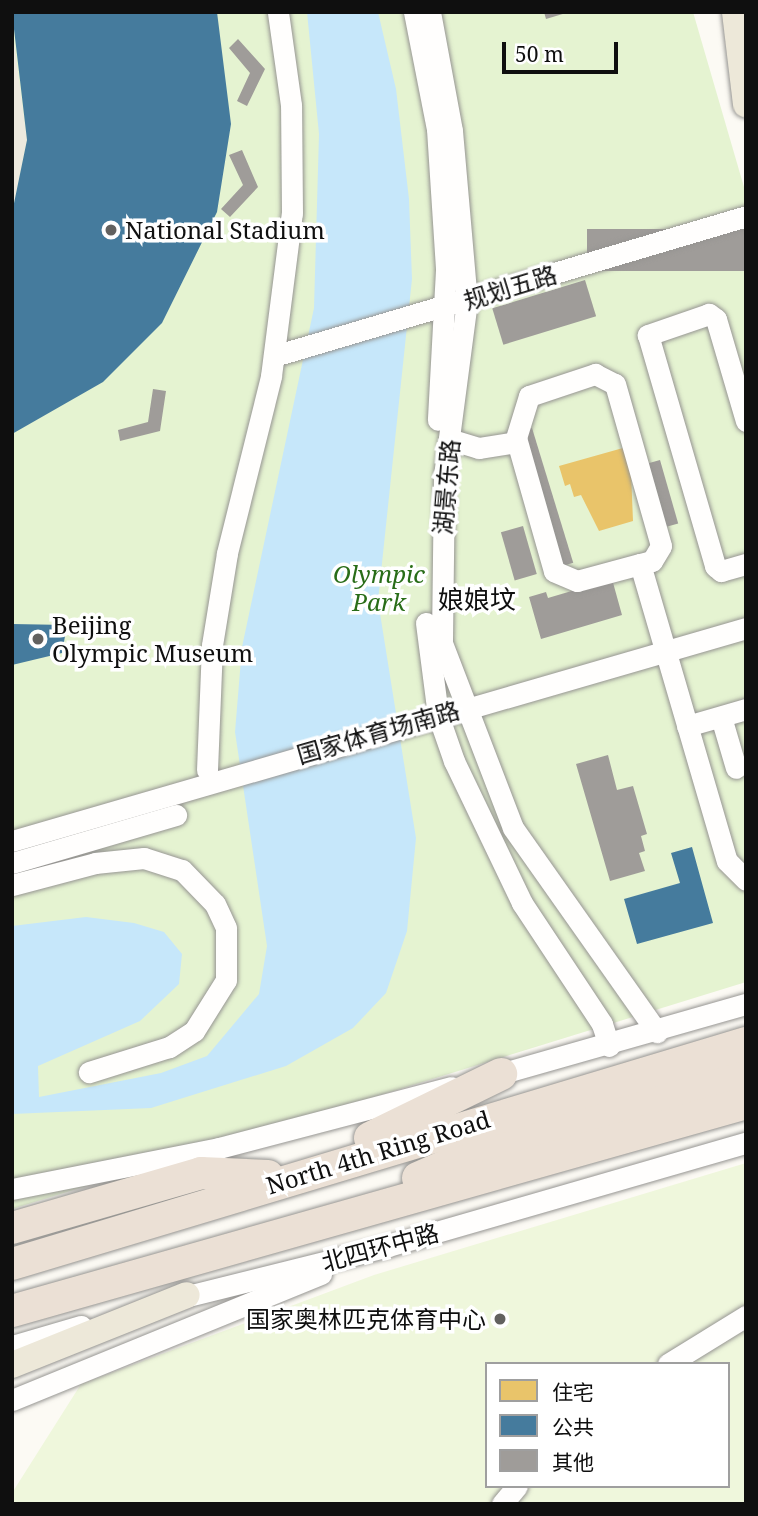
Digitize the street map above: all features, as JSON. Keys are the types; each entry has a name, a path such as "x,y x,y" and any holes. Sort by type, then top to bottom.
{"highway":[{"name":"North 4th Ring Road","path":"12,1264 292,1177 746,1043"},
{"path":"12,1228 201,1174 292,1177 501,1074"},
{"name":"North 4th Ring Road","path":"12,1311 324,1220 484,1149 742,1085"}],"main road":[{"path":"735,12 746,104"},
{"path":"12,1365 187,1295"}],"street":[{"path":"207,770 212,645 227,553 274,356 292,213 291,105 278,12"},
{"name":"湖景东路","path":"414,12 437,129 446,307 425,569 438,715 489,842 602,1024 609,1046"},
{"name":"湖景东路","path":"430,12 452,131 467,301 449,439 440,625 463,708 513,828 657,1032"},
{"name":"规划五路","path":"274,356 467,301 746,216"},
{"path":"746,421 716,319 709,314 648,335 715,566 721,571 746,564"},
{"path":"595,374 615,384 661,546 652,561 640,564 577,581 562,579 554,571 517,442 529,396 595,374"},
{"path":"449,439 479,448 517,442"},
{"path":"640,564 702,778 746,880"},
{"name":"国家体育场南路","path":"12,841 232,774 746,628"},
{"path":"687,726 746,709"},
{"path":"702,778 741,767 720,717"},
{"path":"12,863 176,815"},
{"path":"12,885 95,863 144,858 182,870 215,904 226,928 226,980 194,1031 169,1047 89,1072"},
{"path":"12,1189 219,1147 609,1046 746,1004"},
{"name":"北四环中路","path":"12,1346 187,1295 387,1246 746,1143"},
{"path":"12,1400 387,1246"},
{"path":"670,1362 746,1315"},
{"path":"502,1504 515,1488"}],"green space":[{"name":"Olympic Park","path":"12,12 693,12 746,194 746,982 12,1209"},
{"name":"国家奥林匹克体育中心","path":"746,1163 746,1504 12,1504 12,1493 81,1384 374,1275"}],"shaded area":[{"path":"12,26 27,140 12,213"}],"water":[{"path":"307,12 378,12 396,89 409,199 412,279 378,601 416,838 407,931 386,993 353,1028 286,1066 151,1108 12,1114 12,926 86,917 134,923 164,932 182,954 179,984 140,1021 38,1066 39,1097 161,1073 207,1056 259,994 267,946 235,732 242,647 314,308 319,134"}],"building: 住宅":[{"path":"630,446 633,521 599,531 581,495 574,497 570,484 565,486 559,466"}],"building: 公共":[{"name":"National Stadium","path":"12,12 217,12 231,124 217,212 162,323 103,382 12,434 12,213 27,140"},
{"name":"Beijing Olympic Museum","path":"12,624 67,625 62,653 12,665"},
{"path":"692,847 713,923 637,944 624,899 680,883 671,853"}],"building: 其他":[{"path":"544,12 566,12 566,13 546,19"},
{"path":"238,39 265,69 247,106 237,101 250,73 229,48"},
{"path":"242,150 258,187 230,217 221,209 243,185 229,155"},
{"path":"587,229 746,229 746,271 587,271"},
{"path":"585,280 596,316 503,345 492,308"},
{"path":"153,389 166,391 160,431 120,441 118,430 148,422"},
{"path":"532,428 573,563 563,566 521,431"},
{"path":"660,460 678,523 667,527 648,463"},
{"path":"523,526 537,574 515,580 501,532"},
{"path":"612,579 622,615 541,639 529,597 546,592 548,598"},
{"path":"608,755 617,790 633,786 647,834 641,836 645,851 639,853 645,871 610,881 576,764"}],"place":[{"name":"National Stadium","path":"111,230"},
{"name":"Beijing Olympic Museum","path":"38,639"},
{"name":"国家奥林匹克体育中心","path":"500,1319"}],"district":[{"name":"娘娘坟","path":"477,600"}]}
